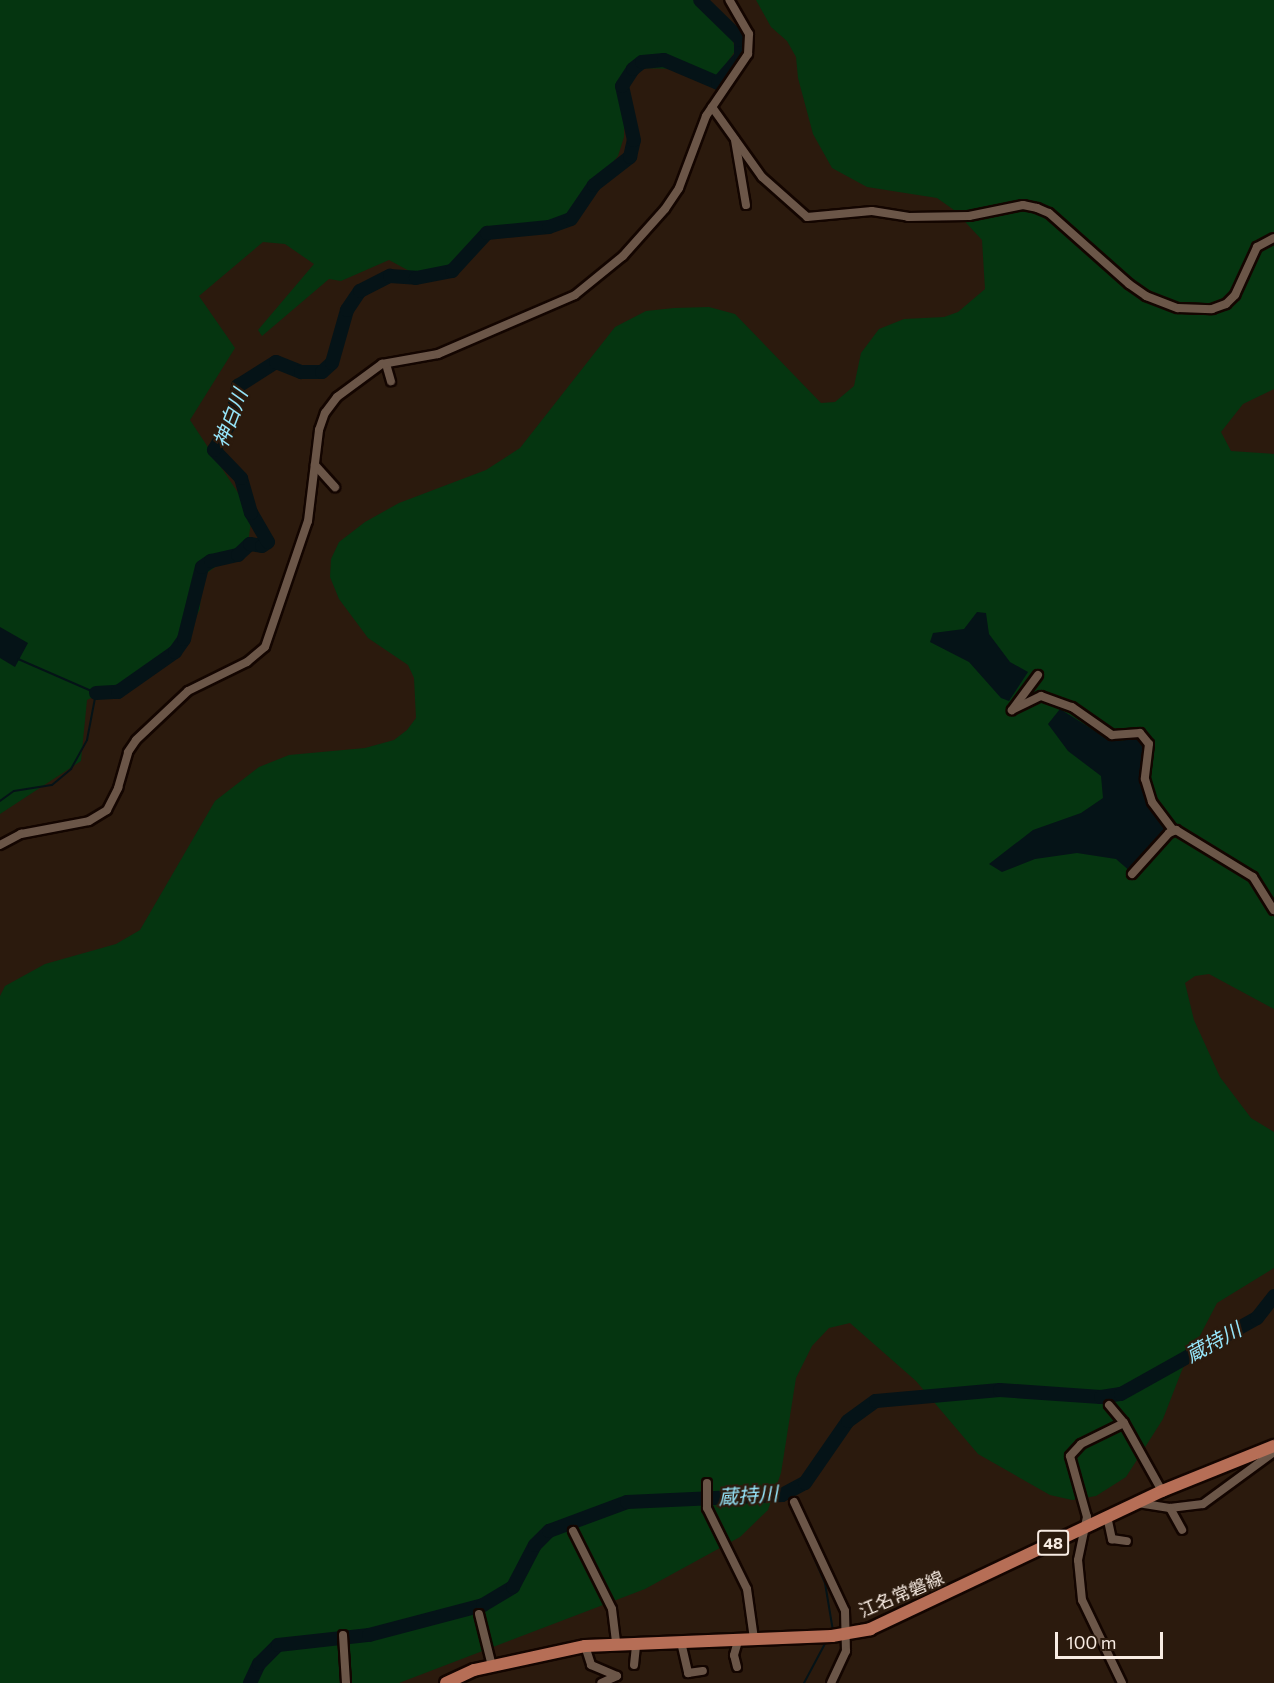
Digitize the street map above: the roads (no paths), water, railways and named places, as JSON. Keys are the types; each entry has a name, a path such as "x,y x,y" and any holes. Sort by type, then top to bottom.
{"main road":[{"name":"江名常磐線","path":"446,1683 492,1666 585,1646 828,1636 845,1634 894,1620 1137,1502 1274,1446"}],"street":[{"path":"0,845 21,834 89,821 107,810 118,788 128,752 148,728 188,691 258,655 269,638 308,521 319,430 331,404 369,372 386,363 451,349 561,303 603,275 657,218 679,188 712,107 744,64 750,46 750,34 729,0"},
{"path":"712,107 762,177 807,217 872,211 908,217 969,216 1023,205 1037,208 1049,213 1129,284 1146,296 1178,308 1212,309 1226,304 1235,295 1257,247 1274,238"},
{"path":"735,140 732,145 746,205"},
{"path":"386,363 392,381"},
{"path":"315,465 335,487"},
{"path":"1038,675 1012,710 1041,696 1072,707 1112,735 1140,733 1149,744 1145,779 1152,802 1174,831 1253,877 1274,910"},
{"path":"1132,874 1174,831"},
{"path":"1109,1405 1124,1423 1162,1491"},
{"path":"1122,1683 1082,1600 1078,1560 1086,1527 1082,1493 1070,1456 1081,1444 1124,1423"},
{"path":"1137,1502 1170,1508 1209,1501 1274,1452"},
{"path":"707,1483 707,1508 747,1589 754,1639"},
{"path":"794,1502 842,1601 846,1651 831,1683"},
{"path":"1170,1508 1182,1530"},
{"path":"1107,1516 1112,1539 1127,1541"},
{"path":"573,1531 612,1609 616,1644"},
{"path":"478,1614 492,1666"},
{"path":"343,1635 346,1683"},
{"path":"737,1667 734,1655 738,1641"},
{"path":"681,1642 687,1672 703,1671"},
{"path":"634,1665 636,1644"},
{"path":"585,1646 594,1667 617,1676 601,1683"}],"waterway":[{"name":"神白川","path":"96,693 118,692 175,652 184,639 202,567 211,561 238,555 250,544 262,546 268,542 251,513 241,478 214,450 232,420 238,386 276,362 301,372 322,372 332,363 347,310 360,291 390,276 416,278 452,271 487,233 549,227 571,219 594,185 630,157 634,140 622,86 633,69 642,62 664,60 718,83 741,57 741,40 700,0"},
{"path":"0,801 14,791 52,785 71,769 87,740 96,693 18,659"},
{"name":"蔵持川","path":"250,1683 259,1664 278,1645 369,1635 483,1605 513,1587 535,1545 549,1531 627,1502 782,1495 805,1483 848,1421 876,1401 1000,1390 1101,1397 1121,1394 1257,1318 1274,1296"},
{"path":"786,1493 825,1583 833,1631"},
{"path":"804,1683 827,1640"}]}
